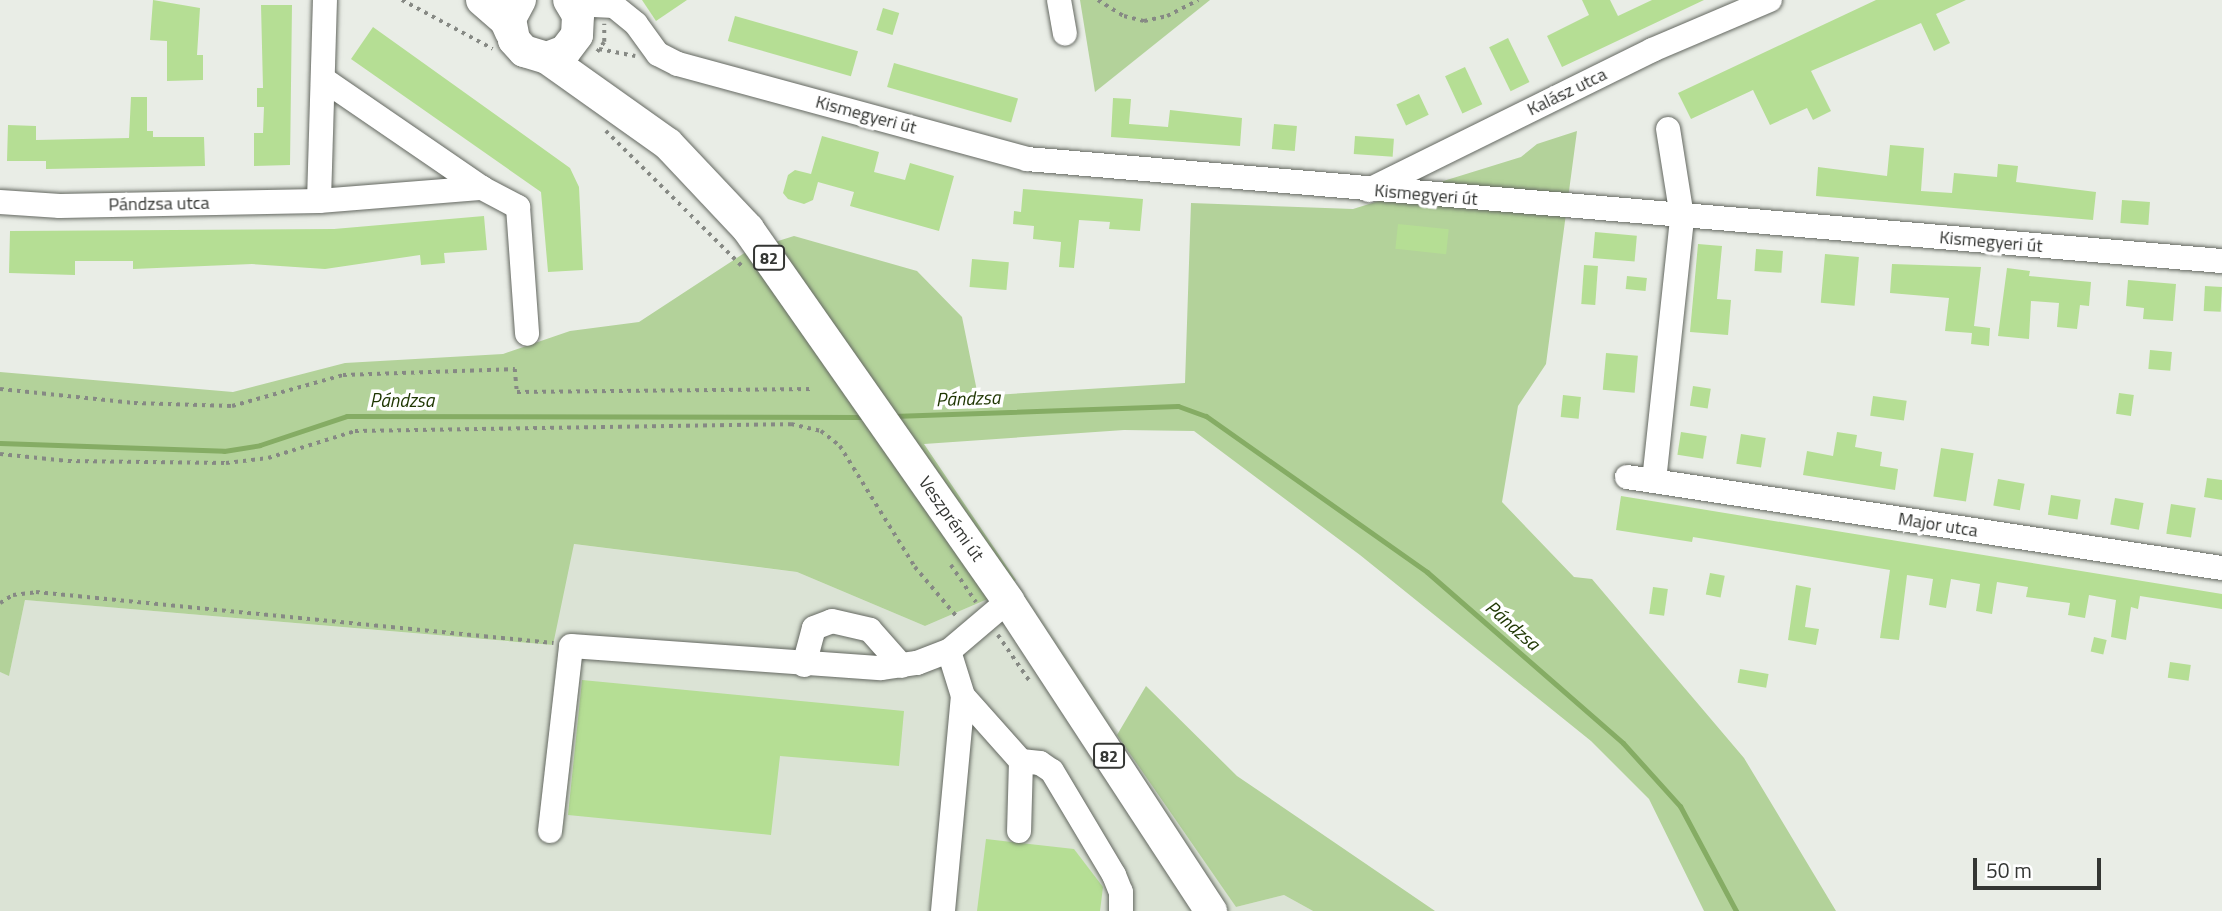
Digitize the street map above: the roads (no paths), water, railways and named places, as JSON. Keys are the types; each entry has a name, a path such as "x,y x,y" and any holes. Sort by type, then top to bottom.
{"main road":[{"name":"82","path":"482,0 506,21 508,43 547,58"},
{"path":"508,43 510,19 520,0"},
{"path":"547,58 565,51 580,23"},
{"name":"Veszprémi út","path":"580,23 588,71 642,112 668,144 748,229 891,432 989,617 1211,911"},
{"name":"Veszprémi út","path":"547,58 668,144"}],"street":[{"path":"319,201 325,0"},
{"path":"1059,0 1065,33"},
{"name":"Kalász utca","path":"1367,191 1652,50 1770,0"},
{"name":"Kismegyeri út","path":"580,23 593,20 613,22 678,64 1027,159 1228,173 1367,191 2222,261"},
{"path":"323,79 482,188 518,207 527,334"},
{"path":"1654,481 1682,217 1668,129"},
{"name":"Pándzsa utca","path":"0,202 60,206 319,201 482,188"},
{"name":"Major utca","path":"1627,477 2222,568"},
{"path":"550,831 571,646 804,665 902,666 949,651 989,617"},
{"path":"804,665 814,628 832,621 870,629 902,666"},
{"path":"949,651 973,722 1021,761 1040,763 1052,771 1114,874 1121,892 1121,911"},
{"path":"943,911 973,722"},
{"path":"1019,831 1021,761"}],"waterway":[{"name":"Pándzsa","path":"893,416 1178,406 1206,416 1427,572 1623,743 1680,806 1736,911"},
{"name":"Pándzsa","path":"0,443 224,451 260,445 347,416 865,417"}]}
